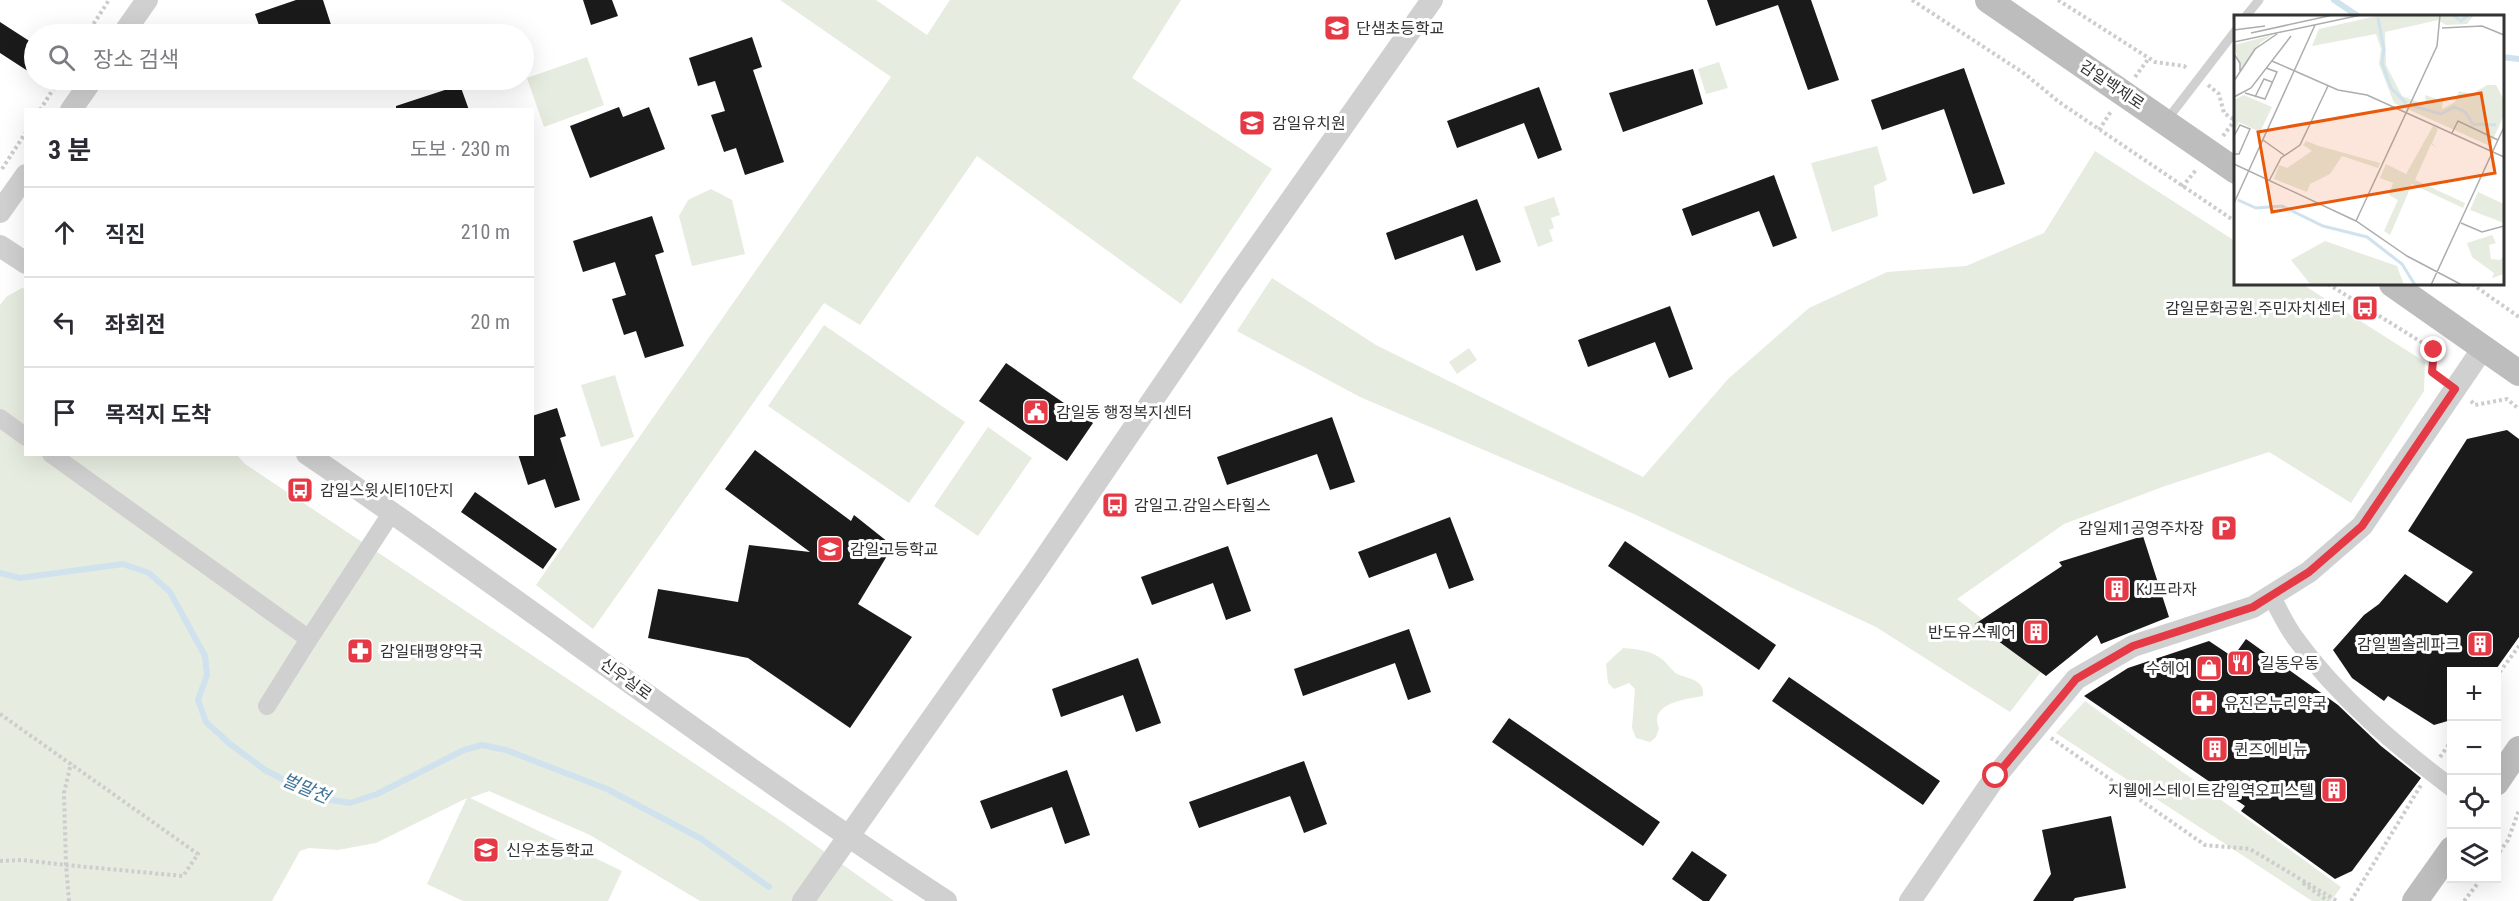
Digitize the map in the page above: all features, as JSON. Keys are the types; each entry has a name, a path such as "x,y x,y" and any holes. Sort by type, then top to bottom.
{"main road":[{"name":"감일백제로","path":"1988,0 2166,121 2234,170"},
{"path":"2393,285 2519,373"},
{"path":"2501,776 2519,749"},
{"path":"2415,901 2447,855"}],"street":[{"path":"130,24 147,0"},
{"path":"803,901 1034,574 1231,285 1432,0"},
{"path":"72,108 85,90"},
{"path":"0,212 24,178"},
{"path":"0,246 24,262"},
{"path":"1910,901 1996,776 2076,679 2133,646 2253,607 2309,572 2362,526 2483,348"},
{"path":"0,418 24,436"},
{"path":"54,456 309,639"},
{"name":"신우실로","path":"310,456 392,512 847,837 946,901"},
{"path":"267,706 392,512"},
{"path":"2271,595 2295,638 2330,682 2373,723 2447,785"}],"lane":[{"path":"2247,15 2259,0"},
{"path":"2166,121 2234,31"}],"path":[{"path":"93,24 109,0"},
{"path":"1912,0 2025,74 2059,102 2234,221"},
{"path":"2058,0 2155,63 2184,66 2219,94 2224,113 2234,119"},
{"path":"41,108 53,90"},
{"path":"0,172 24,135"},
{"path":"2330,285 2434,350 2432,372 2475,405 2507,399 2519,409"},
{"path":"2473,285 2519,317"},
{"path":"2501,670 2519,646"},
{"path":"0,714 198,854 183,876 22,860 0,861"},
{"path":"2050,738 2205,844 2250,849 2337,901"},
{"path":"2351,901 2429,771 2447,746"},
{"path":"69,901 63,793 71,763"},
{"path":"2501,850 2508,840 2519,810"},
{"path":"2283,869 2328,901"},
{"path":"2464,901 2479,883"}],"shaded area":[{"path":"780,0 876,0 927,35 950,0 1181,0 1132,78 1272,169 1181,304 977,156 860,325 824,303 593,629 536,585 891,77"},
{"path":"587,57 604,105 544,127 531,90 534,90 534,76"},
{"path":"1719,62 1728,88 1706,94 1698,69"},
{"path":"1877,146 1887,180 1874,186 1878,216 1832,232 1811,163"},
{"path":"2095,151 2234,240 2234,285 2304,285 2425,362 2424,391 2351,503 2269,452 2165,486 2064,524 1957,599 2044,668 2010,712 1876,627 1634,514 1360,397 1237,331 1272,278 1376,345 1643,477 1728,379 1809,308 1887,272 1966,266 2044,233"},
{"path":"711,189 732,200 745,254 692,266 679,216 688,200"},
{"path":"1554,197 1560,215 1551,218 1554,228 1549,230 1553,241 1538,247 1524,207"},
{"path":"24,288 24,456 238,456 245,464 784,823 894,901 700,901 590,835 489,791 470,798 622,871 608,901 463,901 427,884 467,798 376,843 338,850 309,848 300,851 272,901 0,901 0,305 6,297"},
{"path":"824,325 965,422 909,503 768,406"},
{"path":"1469,348 1477,360 1457,374 1449,362"},
{"path":"615,375 634,437 601,447 581,385"},
{"path":"988,427 1032,458 978,536 934,506"},
{"path":"1623,648 1654,654 1677,674 1699,683 1703,690 1703,696 1679,701 1664,708 1657,720 1659,728 1656,737 1650,742 1636,738 1632,728 1635,689 1629,683 1614,689 1608,683 1606,664"},
{"path":"2085,701 2341,887 2331,901 2312,901 2056,733"}],"building":[{"path":"296,0 323,0 331,24 258,24 255,14"},
{"path":"583,0 612,0 618,16 591,25"},
{"path":"1707,0 1811,0 1839,80 1808,90 1778,5 1716,26"},
{"path":"0,22 24,38 24,69 0,53"},
{"path":"752,37 762,67 753,70 784,162 745,175 736,148 724,152 711,115 725,111 715,81 698,86 689,58"},
{"path":"1964,68 2005,184 1973,194 1944,109 1882,130 1871,100"},
{"path":"1693,69 1703,104 1623,132 1609,93"},
{"path":"1539,87 1562,150 1538,159 1524,123 1457,148 1447,121"},
{"path":"445,90 462,90 468,108 396,108 396,106"},
{"path":"619,107 623,117 649,107 665,149 590,178 570,126"},
{"path":"1774,175 1797,238 1773,247 1759,211 1692,236 1682,209"},
{"path":"1477,199 1501,262 1476,271 1463,235 1395,260 1386,233"},
{"path":"652,216 664,252 655,255 684,346 645,358 636,331 624,335 612,299 626,295 615,262 583,272 573,241"},
{"path":"1670,306 1693,369 1669,378 1655,342 1588,367 1578,340"},
{"name":"감일동 행정복지센터","path":"1006,363 1093,423 1067,461 979,401"},
{"path":"557,408 566,436 560,438 580,500 555,508 545,479 528,485 519,456 534,456 534,415"},
{"path":"1332,417 1355,482 1330,490 1317,454 1227,485 1217,457"},
{"path":"2507,430 2519,439 2519,637 2498,667 2447,667 2447,721 2434,725 2388,696 2384,701 2352,678 2333,650 2405,574 2447,603 2473,572 2408,531 2467,439"},
{"name":"감일고등학교","path":"755,450 851,521 854,515 893,546 858,604 912,637 850,728 748,658 648,638 658,589 738,602 749,545 810,552 725,489"},
{"path":"475,492 557,549 543,569 461,512"},
{"path":"1450,517 1474,580 1449,589 1436,553 1369,578 1358,552"},
{"path":"2143,536 2169,617 2101,644 2097,635 2046,676 1975,624 2062,566 2059,562"},
{"path":"1625,541 1776,645 1759,670 1608,566"},
{"path":"1228,546 1251,611 1226,620 1213,583 1152,605 1141,577"},
{"path":"1409,629 1431,692 1408,700 1395,663 1303,696 1294,669"},
{"path":"2246,639 2338,705 2381,746 2421,778 2352,871 2335,879 2241,811 2245,806 2084,696 2128,668 2209,641 2233,657"},
{"path":"1138,658 1161,723 1136,732 1123,695 1061,717 1052,689"},
{"path":"1789,677 1940,781 1923,805 1772,701"},
{"path":"1509,718 1660,822 1643,846 1492,742"},
{"path":"1304,761 1327,824 1304,833 1290,796 1199,828 1189,802"},
{"path":"1067,770 1090,835 1065,844 1052,807 991,829 980,801"},
{"path":"2111,816 2126,888 2075,898 2073,901 2033,901 2051,874 2042,830"},
{"path":"1692,851 1727,875 1709,901 1703,901 1672,879"}],"waterway":[{"path":"2334,0 2356,15"},
{"path":"2504,57 2519,59"},
{"name":"벌말천","path":"0,573 20,578 123,564 149,573 170,592 205,656 207,675 198,700 206,722 230,744 265,770 319,798 350,803 377,794 464,750 482,745 506,750 607,789 700,838 769,887"}],"place":[{"name":"단샘초등학교","path":"1337,28"},
{"name":"감일유치원","path":"1252,123"},
{"name":"감일문화공원.주민자치센터","path":"2365,308"},
{"name":"감일동 행정복지센터","path":"1036,412"},
{"name":"감일스윗시티10단지","path":"300,490"},
{"name":"감일고.감일스타힐스","path":"1115,505"},
{"name":"감일제1공영주차장","path":"2224,528"},
{"name":"감일고등학교","path":"830,549"},
{"name":"KJ프라자","path":"2117,589"},
{"name":"반도유스퀘어","path":"2036,632"},
{"name":"감일벨솔레파크","path":"2480,644"},
{"name":"감일태평양약국","path":"360,651"},
{"name":"길동우동","path":"2240,663"},
{"name":"수헤어","path":"2209,668"},
{"name":"유진온누리약국","path":"2204,703"},
{"name":"퀸즈에비뉴","path":"2215,749"},
{"name":"지웰에스테이트감일역오피스텔","path":"2334,790"},
{"name":"신우초등학교","path":"486,850"}],"route":[{"path":"1996,776 2076,679 2133,646 2253,607 2309,572 2362,526 2455,389 2432,372 2434,350"}]}
